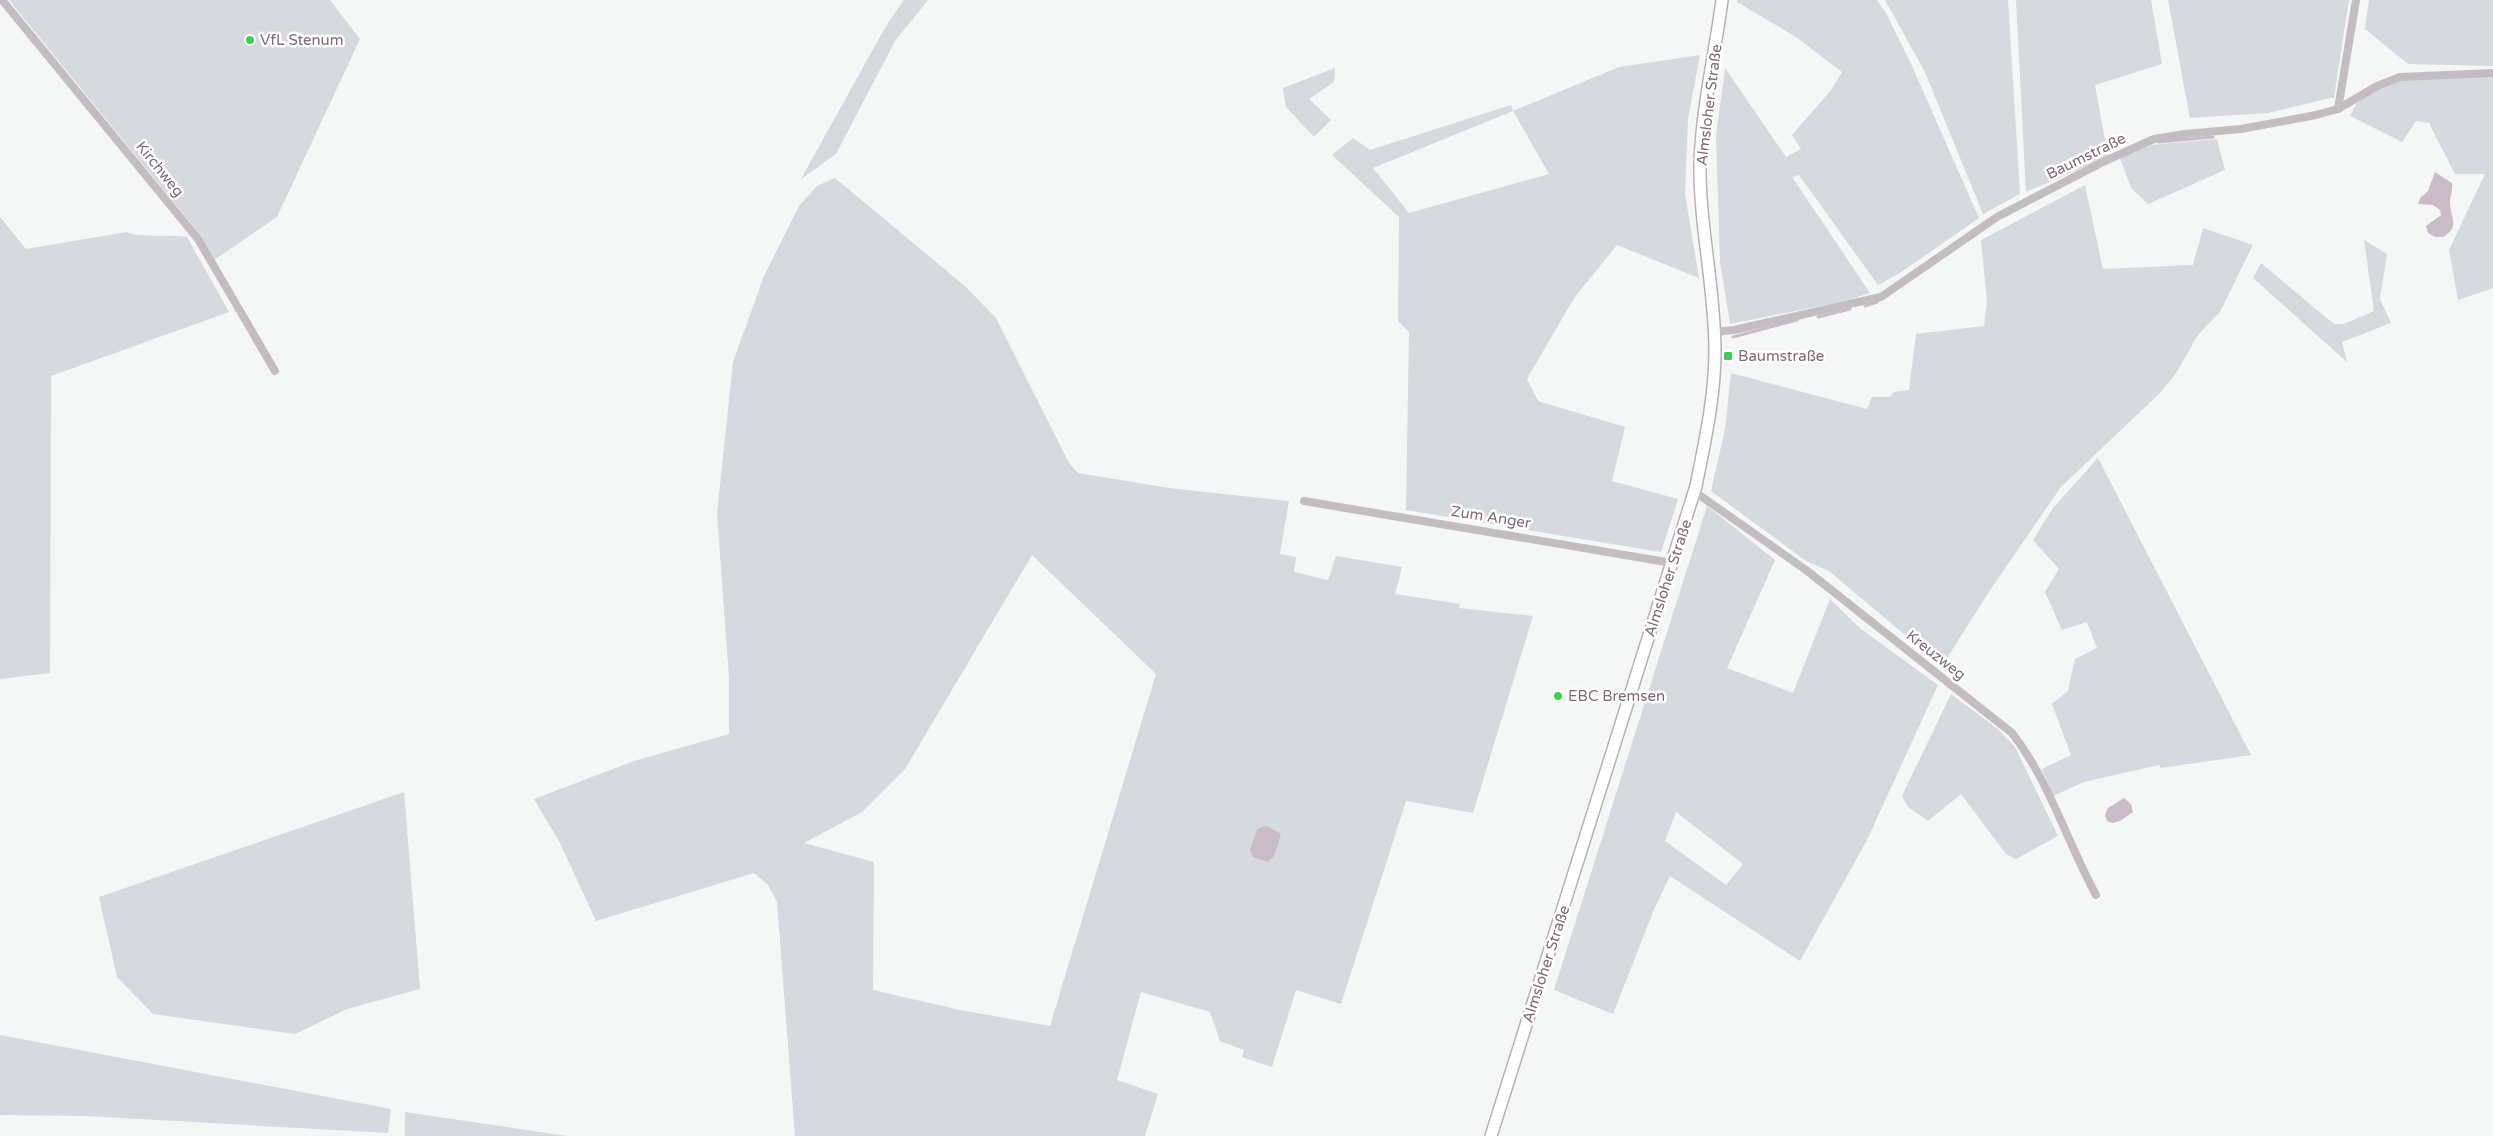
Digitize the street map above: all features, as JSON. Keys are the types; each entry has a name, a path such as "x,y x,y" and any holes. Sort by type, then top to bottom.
{"street":[{"name":"Kirchweg","path":"2,0 198,239 275,371"},
{"name":"Almsloher Straße","path":"1491,1136 1695,492 1707,429 1714,374 1714,332 1702,212 1700,161 1705,109 1722,0"},
{"path":"2338,109 2356,0"},
{"name":"Baumstraße","path":"1714,332 1754,326 1881,297 1996,218 2105,161 2154,139 2241,129 2338,109 2377,86 2400,77 2493,73"},
{"name":"Kreuzweg","path":"1695,492 1806,570 2012,733 2028,753 2096,895"},
{"name":"Zum Anger","path":"1304,501 1672,563"}],"shaded area":[{"path":"9,0 330,0 360,39 277,217 214,260 197,231"},
{"path":"904,0 928,0 895,41 836,154 801,179 886,26"},
{"path":"1737,0 1877,0 1886,13 1912,66 1979,218 1900,273 1878,285 1799,175 1792,177 1870,293 1845,301 1730,324 1720,261 1716,136 1725,68 1786,157 1801,149 1792,135 1832,89 1842,72 1796,37 1737,2"},
{"path":"1885,0 2008,0 2020,194 1983,214 1924,70"},
{"path":"2016,0 2151,0 2162,64 2095,85 2108,157 2026,192"},
{"path":"2168,0 2349,0 2334,97 2268,113 2190,118"},
{"path":"2369,0 2493,0 2493,66 2408,64 2365,29"},
{"path":"1700,55 1688,119 1685,194 1699,278 1617,245 1574,298 1527,379 1538,401 1625,427 1612,481 1678,499 1661,552 1406,510 1409,332 1398,321 1399,217 1332,155 1353,138 1370,150 1511,105 1513,111 1619,67","holes":["1513,111 1549,174 1409,213 1373,168"]},
{"path":"1335,68 1334,82 1309,99 1331,120 1314,137 1286,107 1283,88"},
{"path":"2436,77 2493,77 2493,288 2458,300 2449,250 2485,174 2455,174 2429,123 2416,121 2402,142 2350,116 2360,99 2377,88 2396,82"},
{"path":"2217,139 2225,170 2148,204 2131,188 2120,158 2151,145"},
{"path":"2435,172 2452,183 2450,208 2453,225 2452,229 2443,237 2435,237 2428,233 2426,226 2441,215 2440,210 2433,205 2418,204 2420,198 2428,191"},
{"path":"835,178 966,287 996,318 1069,463 1078,473 1169,488 1289,501 1280,554 1296,557 1294,572 1328,580 1336,556 1402,567 1395,594 1460,604 1459,608 1533,616 1473,813 1406,801 1341,1004 1296,990 1272,1067 1242,1057 1244,1050 1220,1041 1210,1012 1141,992 1117,1080 1158,1094 1145,1136 795,1136 777,902 768,885 754,873 596,921 560,843 534,799 634,761 729,734 729,678 717,514 733,362 764,276 799,206 817,186","holes":["1032,555 1156,674 1050,1026 960,1010 873,990 874,862 804,843 862,812 905,769"]},
{"path":"2085,185 2103,269 2193,265 2203,228 2253,245 2220,312 2198,335 2176,373 2161,392 2061,487 1990,590 1942,666 1829,571 1806,561 1711,491 1725,429 1731,373 1867,409 1872,397 1890,397 1894,392 1909,390 1916,334 1984,326 1987,301 1981,240"},
{"path":"0,217 26,249 127,232 138,235 187,237 229,312 51,376 50,673 0,679"},
{"path":"2364,240 2387,254 2380,299 2391,323 2342,342 2347,362 2253,278 2261,263 2334,324 2344,324 2374,311"},
{"path":"2098,458 2251,755 2161,768 2159,765 2084,782 2053,796 2042,769 2071,755 2052,704 2068,691 2075,659 2097,648 2087,622 2062,630 2045,592 2059,569 2033,540 2053,508"},
{"path":"1707,506 1775,560 1727,668 1793,693 1830,599 1861,629 1938,685 1867,840 1800,961 1670,876 1655,907 1613,1014 1554,990","holes":["1676,812 1743,864 1726,885 1665,841"]},
{"path":"1951,694 1999,730 2015,747 2058,836 2016,859 2006,854 1961,794 1928,821 1908,807 1902,796"},
{"path":"404,792 420,989 347,1009 295,1034 153,1014 117,977 99,897"},
{"path":"2124,798 2131,804 2133,812 2120,821 2112,823 2107,821 2105,815 2108,808"},
{"path":"1267,826 1281,834 1274,856 1268,862 1253,857 1250,850 1257,829"},
{"path":"0,1035 391,1109 388,1133 86,1116 0,1115"},
{"path":"405,1112 567,1136 405,1136"}],"waterway":[{"path":"2159,142 2213,137"},
{"path":"1865,306 1877,302"},
{"path":"1818,317 1850,309"},
{"path":"1733,337 1797,320"}],"place":[{"name":"VfL Stenum","path":"250,40"},
{"name":"Baumstraße","path":"1728,356"},
{"name":"EBC Bremsen","path":"1558,696"}]}
